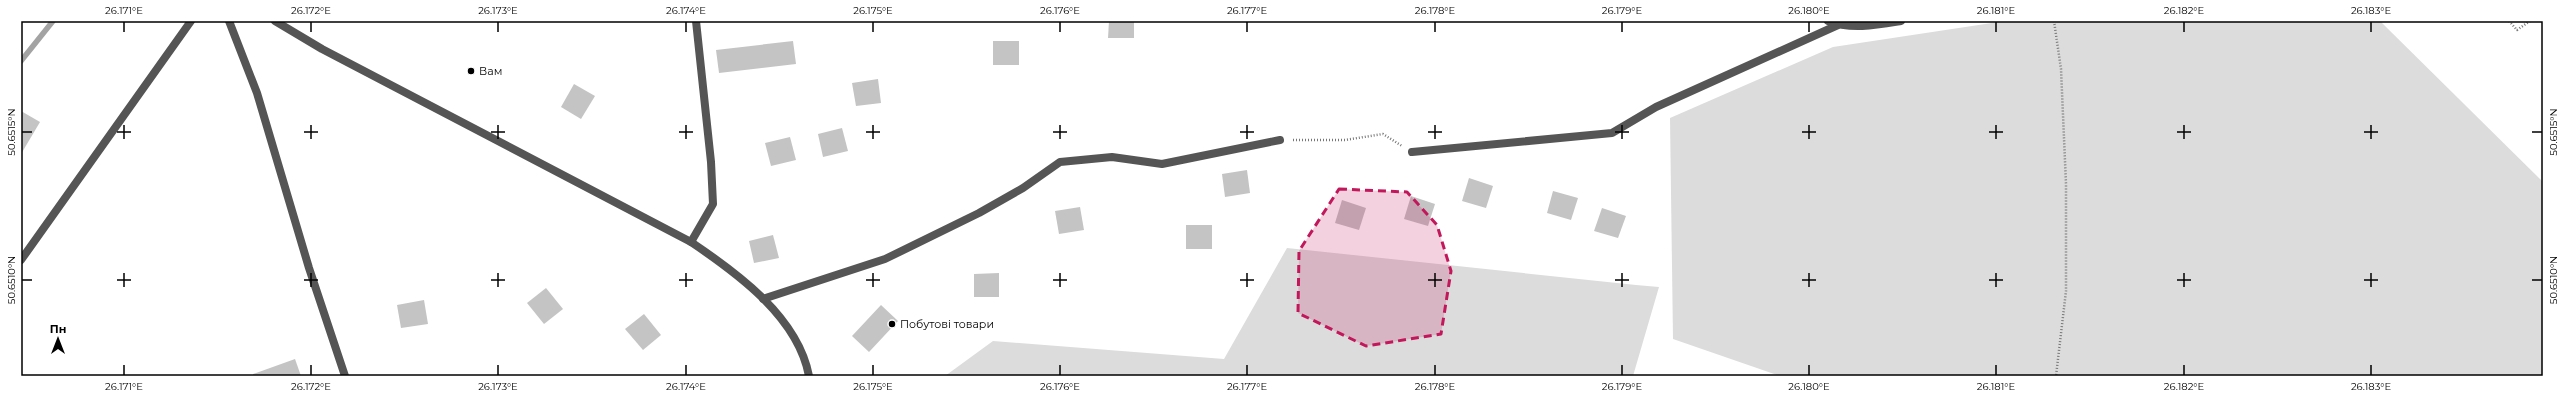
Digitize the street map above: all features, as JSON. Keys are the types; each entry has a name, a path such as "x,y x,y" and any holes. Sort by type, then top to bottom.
{"street":[{"path":"21,260 191,21"},
{"path":"230,21 257,93 309,268 345,376"},
{"path":"275,21 322,49 691,242 734,270 773,308 794,340 809,376"},
{"path":"691,242 713,204 712,162 696,21"},
{"path":"1828,21 1838,25 1867,26 1901,21"},
{"path":"1412,152 1612,133 1656,107 1838,25"},
{"path":"763,298 885,259 985,210 1023,188 1060,162 1112,157 1162,164 1280,140"}],"path":[{"path":"2054,21 2061,69 2066,184 2066,291 2056,376"},
{"path":"2509,21 2517,30 2530,21"},
{"path":"1280,140 1345,140 1383,134 1412,152"}],"highlighted area":[{"path":"1339,189 1407,192 1437,225 1451,271 1441,334 1366,346 1298,313 1299,251"}],"shaded area":[{"path":"2005,21 2380,21 2543,182 2543,376 1780,376 1673,339 1670,118 1833,47"},
{"path":"1287,248 1659,287 1633,376 945,376 993,341 1224,359"}],"building":[{"path":"1109,21 1134,21 1134,38 1108,38"},
{"path":"793,41 796,64 719,73 716,50"},
{"path":"993,41 1019,41 1019,65 993,65"},
{"path":"878,79 881,103 856,106 852,83"},
{"path":"574,84 595,96 581,119 561,107"},
{"path":"21,111 40,122 21,154"},
{"path":"842,128 848,151 823,157 818,134"},
{"path":"790,137 796,160 771,166 765,143"},
{"path":"1247,170 1250,193 1225,197 1222,174"},
{"path":"1469,178 1493,186 1486,208 1462,201"},
{"path":"1553,191 1578,198 1571,220 1547,213"},
{"path":"1411,196 1435,204 1428,226 1404,219"},
{"path":"1342,200 1366,208 1359,230 1335,223"},
{"path":"1080,207 1084,230 1059,234 1055,211"},
{"path":"1602,208 1626,216 1618,238 1594,231"},
{"path":"1186,225 1212,225 1212,249 1186,249"},
{"path":"773,235 779,258 754,263 749,241"},
{"path":"999,273 999,297 974,297 974,274"},
{"path":"546,288 563,309 544,324 527,303"},
{"path":"424,300 428,324 401,328 397,305"},
{"path":"881,305 898,321 869,352 852,336"},
{"path":"644,314 661,335 643,350 625,329"},
{"path":"295,359 301,376 253,376 253,374"}],"waterway":[{"path":"21,61 53,21"}],"place":[{"name":"Вам","path":"471,71"},
{"name":"Побутові товари","path":"892,324"}]}
